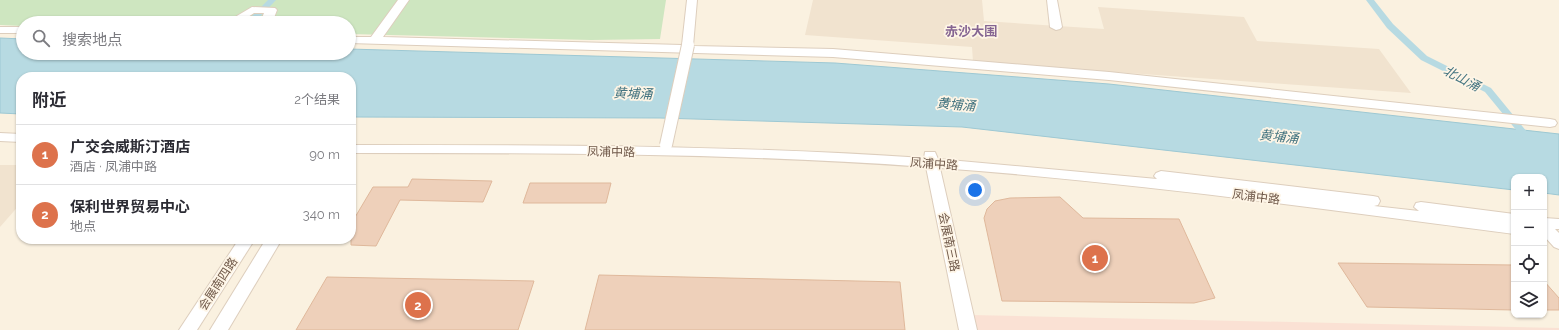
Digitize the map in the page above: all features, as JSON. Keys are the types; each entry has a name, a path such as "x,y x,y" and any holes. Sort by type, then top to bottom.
{"street":[{"path":"375,40 404,0"},
{"path":"666,144 688,45 692,0"},
{"path":"1052,0 1056,27"},
{"path":"242,16 252,10 270,10 268,16"},
{"path":"0,30 16,30"},
{"path":"356,40 833,53 1109,76 1550,123"},
{"path":"0,137 16,138"},
{"name":"凤浦中路","path":"356,143 666,144 769,147 1139,173 1511,219"},
{"path":"0,144 16,144"},
{"name":"凤浦中路","path":"356,149 752,154 931,159 1511,229"},
{"path":"356,155 383,149"},
{"name":"会展南三路","path":"931,159 968,330"},
{"name":"会展南四路","path":"188,330 244,244"},
{"name":"会展南四路","path":"219,330 271,244"}],"shaded area":[{"path":"813,0 982,0 984,21 1104,29 1098,7 1244,17 1257,41 1379,49 1411,93 973,62 972,47 805,35"},
{"path":"0,165 16,165 16,209 0,227"},
{"path":"971,315 1559,328 1559,330 975,330"}],"green space":[{"path":"0,0 666,0 660,39 591,40 356,34 356,16 16,16 16,26 0,25"}],"water":[{"name":"黄埔涌","path":"0,38 16,39 16,60 356,60 356,49 835,63 1109,84 1559,134 1559,195 1547,193 1547,174 1511,174 1511,190 962,127 660,118 356,117 356,72 16,72 16,114 0,113"}],"building":[{"path":"412,179 492,181 483,202 400,200 376,246 351,245 356,244 356,216 373,187 408,187"},
{"path":"530,183 611,183 606,203 523,203"},
{"path":"1060,197 1083,218 1179,219 1215,298 1194,303 1002,301 984,218 987,209 995,201 1010,198"},
{"path":"1338,263 1511,265 1511,310 1367,307"},
{"path":"599,275 900,282 905,330 585,330"},
{"path":"327,277 534,281 518,330 296,330"},
{"path":"1547,284 1559,298 1559,310 1547,310"}],"waterway":[{"name":"北山涌","path":"256,16 272,0"},
{"name":"北山涌","path":"1370,0 1390,26 1424,58 1488,90 1529,140"}],"place":[{"name":"广交会威斯汀酒店","path":"1095,258"},
{"name":"保利世界贸易中心","path":"418,305"}],"district":[{"name":"赤沙大围","path":"971,31"}]}
